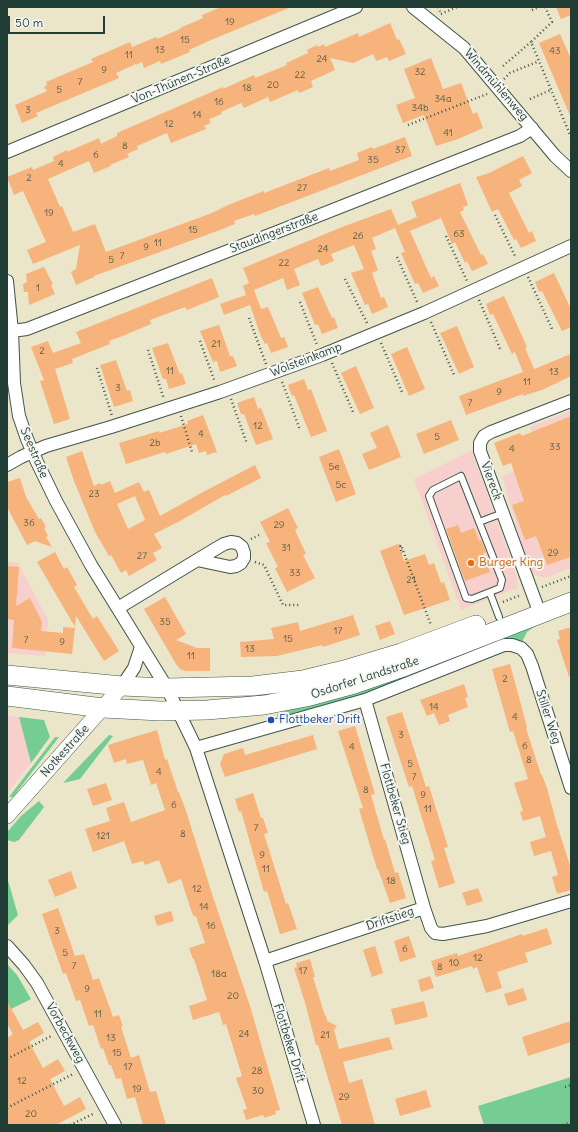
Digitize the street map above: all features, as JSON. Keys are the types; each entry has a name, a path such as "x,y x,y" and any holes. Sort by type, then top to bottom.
{"main road":[{"name":"Osdorfer Landstraße","path":"7,675 122,686 167,688 253,686 303,680 344,670 401,653 571,590"},
{"name":"Osdorfer Landstraße","path":"7,696 103,708 179,711 264,705 306,697 354,684 406,666 540,601 571,602"}],"street":[{"name":"Von-Thünen-Straße","path":"7,152 356,7"},
{"name":"Windmühlenweg","path":"413,7 437,18 497,86 555,156 571,171"},
{"name":"Staudingerstraße","path":"12,331 27,329 270,235 520,136 532,128"},
{"name":"Wolsteinkamp","path":"7,465 46,446 220,392 322,355 424,313 571,246"},
{"name":"Seestraße","path":"7,281 12,331 14,383 19,416 32,452 56,501 91,566 167,688 179,711"},
{"name":"Viereck","path":"540,601 503,513 480,451 480,443 484,436 491,432 571,401"},
{"path":"118,608 197,560"},
{"name":"Osdorfer Landstraße","path":"196,748 365,700 504,645 512,645 521,648"},
{"path":"122,686 134,668 142,647"},
{"name":"Stiller Weg","path":"521,648 527,654 532,666 571,788"},
{"name":"Notkestraße","path":"8,811 122,686"},
{"name":"Flottbeker Stieg","path":"365,700 424,908"},
{"name":"Flottbeker Drift","path":"179,711 196,748 265,961 314,1125"},
{"name":"Driftstieg","path":"265,961 424,908 431,928 435,933 443,934 487,926 571,901"},
{"name":"Vorbeckweg","path":"7,946 24,965 37,983 115,1125"}],"lane":[{"path":"462,476 479,522 502,580 500,588 472,599 466,598 429,496 432,490 462,476"},
{"path":"479,522 503,513"},
{"path":"490,593 499,616"}],"path":[{"path":"437,18 438,7"},
{"path":"437,18 457,7"},
{"path":"532,10 540,7"},
{"path":"504,66 552,22 545,7"},
{"path":"531,42 571,137"},
{"path":"408,125 487,94 510,73 539,61"},
{"path":"530,99 551,90"},
{"path":"495,215 519,263"},
{"path":"446,236 469,285"},
{"path":"397,257 419,307"},
{"path":"526,273 553,331"},
{"path":"345,279 369,328"},
{"path":"477,296 501,351"},
{"path":"300,302 319,349"},
{"path":"249,318 268,368"},
{"path":"430,320 454,375"},
{"path":"200,341 216,386"},
{"path":"380,341 402,392"},
{"path":"148,350 166,403"},
{"path":"332,361 353,412"},
{"path":"97,368 114,419"},
{"path":"280,376 300,430"},
{"path":"229,395 247,444"},
{"path":"179,412 192,452"},
{"path":"246,541 259,535"},
{"path":"401,553 400,546 402,545 412,580 432,629"},
{"path":"251,560 264,566 283,605 300,605"},
{"path":"540,601 571,576"},
{"path":"7,1059 63,1030"},
{"path":"7,1108 84,1068"},
{"path":"565,1087 571,1085"},
{"path":"70,1125 106,1107"},
{"path":"563,1125 571,1122"}],"shaded area":[{"path":"571,411 571,568 544,578 534,575 529,570 502,476 543,461 530,427"},
{"path":"472,450 517,578 517,588 461,610 414,479"},
{"path":"7,562 18,563 48,620 45,656 7,653"},
{"path":"7,715 19,717 31,763 7,793"}],"green space":[{"path":"538,624 527,632 522,642 379,690 279,720 277,714"},
{"path":"19,717 44,720 50,737 31,763"},
{"path":"109,735 113,736 80,779 63,783"},
{"path":"55,737 59,737 13,797 9,797"},
{"path":"39,801 44,807 19,840 14,842 7,840 7,833 9,830 21,816"},
{"path":"7,877 18,915 7,926"},
{"path":"7,964 17,975 31,999 7,1011"},
{"path":"571,1077 571,1125 484,1125 478,1106"}],"building":[{"path":"221,7 291,7 211,40 189,50 190,52 161,64 160,61 144,68 142,62 136,64 116,73 119,78 36,113 38,116 22,123 15,105 47,91 44,87 47,85 46,82 93,62 91,59 130,42 132,47 156,37 157,39 203,18 202,15"},
{"path":"556,7 571,7 571,15 561,19"},
{"path":"390,23 397,40 399,39 406,54 389,61 387,57 376,61 373,54 353,63 330,58 335,70 311,81 313,87 299,93 298,90 270,102 268,97 244,108 241,103 221,112 222,114 209,119 211,123 204,126 206,129 171,143 167,133 137,146 138,149 127,154 129,157 94,173 89,161 48,179 73,232 95,224 106,252 212,213 264,191 264,193 329,168 330,171 359,160 357,153 372,147 373,149 405,137 412,156 255,216 254,214 234,221 235,224 94,276 76,285 71,272 76,269 80,245 33,264 27,250 46,242 23,191 14,195 7,177 32,167 33,170 54,161 53,157 67,150 67,152 99,138 101,144 117,136 117,133 223,87 223,89 254,75 255,78 287,65 286,63 308,53 307,50 317,45 318,47 324,44 325,47 358,33 359,37"},
{"path":"560,34 571,59 571,118 539,43"},
{"path":"431,58 443,89 461,83 473,114 477,112 483,128 458,139 436,146 424,115 403,123 396,105 415,98 404,69"},
{"path":"523,156 532,173 519,180 522,186 509,193 529,233 532,231 536,241 521,248 516,239 514,240 498,209 492,212 476,177 487,174"},
{"path":"460,183 468,205 463,207 464,210 460,212 481,255 483,254 488,264 472,271 467,261 465,263 455,242 452,244 441,218 410,231 431,278 434,276 439,286 423,293 418,283 415,284 401,253 405,252 395,228 372,238 376,249 371,251 378,270 372,273 381,298 384,297 388,307 372,314 368,304 365,305 351,273 364,269 354,245 331,254 334,261 321,266 318,259 294,269 300,285 287,290 283,278 254,290 261,309 268,307 281,338 284,337 288,347 271,353 267,343 265,344 260,334 250,305 224,315 220,304 246,295 243,286 249,283 243,268 342,227 391,209 398,225 417,217 411,202"},
{"path":"44,267 53,284 51,285 55,294 29,305 28,292 24,292 23,284 27,282 26,274"},
{"path":"554,273 571,309 571,327 562,331 542,291 539,292 535,282"},
{"path":"212,278 219,297 187,310 185,307 150,320 151,324 109,341 110,344 72,359 73,363 55,369 70,419 54,424 40,381 44,380 31,347 48,341 53,353 81,343 76,332"},
{"path":"318,287 332,318 334,317 338,328 322,334 318,324 315,325 302,293"},
{"path":"504,296 527,347 525,348 534,369 571,354 571,376 542,390 523,396 523,394 466,415 459,396 523,372 515,352 512,354 493,314 490,315 486,304"},
{"path":"219,325 230,356 233,356 237,366 220,372 217,361 213,362 200,331"},
{"path":"457,326 474,367 459,374 440,333"},
{"path":"168,343 180,374 182,373 186,384 169,389 166,379 163,379 152,348"},
{"path":"407,347 425,389 409,396 391,354"},
{"path":"116,360 127,391 130,390 133,401 114,407 100,365"},
{"path":"356,366 374,408 360,414 341,373"},
{"path":"304,379 308,390 311,389 327,431 311,437 294,395 292,396 288,385"},
{"path":"254,397 258,409 261,408 273,439 256,445 244,414 241,414 237,403"},
{"path":"203,415 217,452 207,455 206,451 199,453 196,444 166,454 165,452 126,464 119,443 188,424 187,421"},
{"path":"571,416 571,557 547,565 536,536 525,540 512,505 524,501 511,463 503,466 494,443 520,433 522,436"},
{"path":"451,420 459,440 424,454 416,434"},
{"path":"388,425 401,457 369,470 362,454 377,448 370,433"},
{"path":"339,449 356,494 336,502 319,457"},
{"path":"82,451 94,486 110,481 115,493 139,482 144,492 149,490 160,516 255,465 261,478 226,496 225,495 154,534 162,548 153,553 157,560 129,576 126,570 121,573 95,532 66,457","holes":["135,496 145,520 128,529 117,504"]},
{"path":"20,478 26,497 39,519 41,518 46,527 44,528 48,536 46,537 52,547 35,541 27,545 7,507 7,482"},
{"path":"288,508 298,528 295,530 306,554 303,555 315,578 287,592 275,568 278,567 266,543 270,542 260,522"},
{"name":"Burger King","path":"458,525 461,533 474,528 479,541 481,540 486,552 483,553 490,572 465,581 446,529"},
{"path":"398,544 404,561 425,554 429,565 434,563 441,583 444,582 450,600 404,615 380,551"},
{"path":"55,552 64,569 67,567 77,585 74,587 93,619 97,616 119,651 104,661 76,616 75,627 37,562"},
{"path":"7,566 19,567 16,606 30,598 42,622 41,631 63,633 63,627 75,628 72,654 12,648 14,620 7,619"},
{"path":"165,597 186,634 176,640 197,648 210,648 210,671 186,671 180,669 176,664 144,609"},
{"path":"353,615 360,635 323,647 322,645 277,656 241,657 240,642 274,639 271,628 298,622 300,631"},
{"path":"390,621 395,634 380,640 375,626"},
{"path":"571,627 571,676 569,677 557,640 560,639 558,631"},
{"path":"510,664 527,727 526,728 541,775 547,788 571,869 571,890 557,894 552,877 558,875 551,851 534,856 530,842 546,837 540,816 523,821 520,812 523,811 514,783 528,779 513,731 510,732 492,669"},
{"path":"464,684 468,697 465,698 468,707 448,715 450,721 439,725 434,713 427,716 420,700"},
{"path":"402,712 426,787 429,786 448,847 444,848 455,883 439,888 431,861 435,860 412,786 409,787 386,717"},
{"path":"355,726 375,794 371,795 384,840 385,839 395,873 398,872 406,898 390,903 377,869 359,809 363,808 338,731"},
{"path":"157,730 165,760 167,759 186,811 250,1006 280,1110 275,1111 276,1114 264,1118 263,1115 246,1120 243,1110 247,1109 236,1078 242,1076 226,1024 223,1025 219,1012 193,1020 189,1006 207,1000 189,948 205,943 196,916 194,917 191,910 181,879 168,884 159,860 145,865 143,861 132,864 124,841 93,852 85,829 110,821 106,808 124,802 131,822 165,810 156,783 151,785 143,760 127,764 126,759 114,763 108,745"},
{"path":"313,735 317,749 225,777 220,764 224,754 243,748 245,755"},
{"path":"106,783 112,800 93,806 87,789"},
{"path":"253,793 261,818 263,818 268,833 264,834 286,904 288,903 297,929 280,934 267,891 264,892 241,811 239,812 235,799"},
{"path":"71,871 77,888 55,897 48,880"},
{"path":"478,888 483,901 467,906 462,893"},
{"path":"58,908 75,956 84,954 93,980 99,978 113,1017 119,1015 123,1026 121,1027 131,1058 139,1055 150,1092 156,1091 166,1125 143,1125 135,1097 127,1099 121,1078 116,1079 103,1048 101,1049 93,1025 89,1026 80,1000 76,1001 66,973 63,974 42,914"},
{"path":"171,911 174,921 157,926 154,916"},
{"path":"547,928 552,944 525,953 528,962 497,972 502,988 486,993 477,967 473,969 472,966 436,977 431,961 457,953 458,956 522,934 522,936"},
{"path":"409,936 416,957 400,962 394,941"},
{"path":"375,946 383,973 372,977 363,950"},
{"path":"310,959 315,977 313,977 327,1021 337,1026 334,1030 339,1049 389,1037 393,1049 343,1062 349,1083 362,1079 375,1125 342,1125 318,1045 316,1045 294,968 297,967 296,963"},
{"path":"430,976 434,988 421,992 418,980"},
{"path":"523,988 527,1000 508,1006 504,994"},
{"path":"7,1001 23,1030 38,1022 44,1033 29,1042 43,1068 58,1059 65,1071 50,1079 64,1106 80,1097 86,1109 56,1125 7,1125 7,1038 13,1034 7,1024"},
{"path":"424,1001 428,1017 395,1025 391,1009"},
{"path":"571,1021 571,1042 528,1056 522,1037"},
{"path":"426,1090 431,1107 400,1116 395,1099"}],"place":[{"name":"Burger King","path":"471,563"},
{"name":"Flottbeker Drift","path":"271,720"}]}
